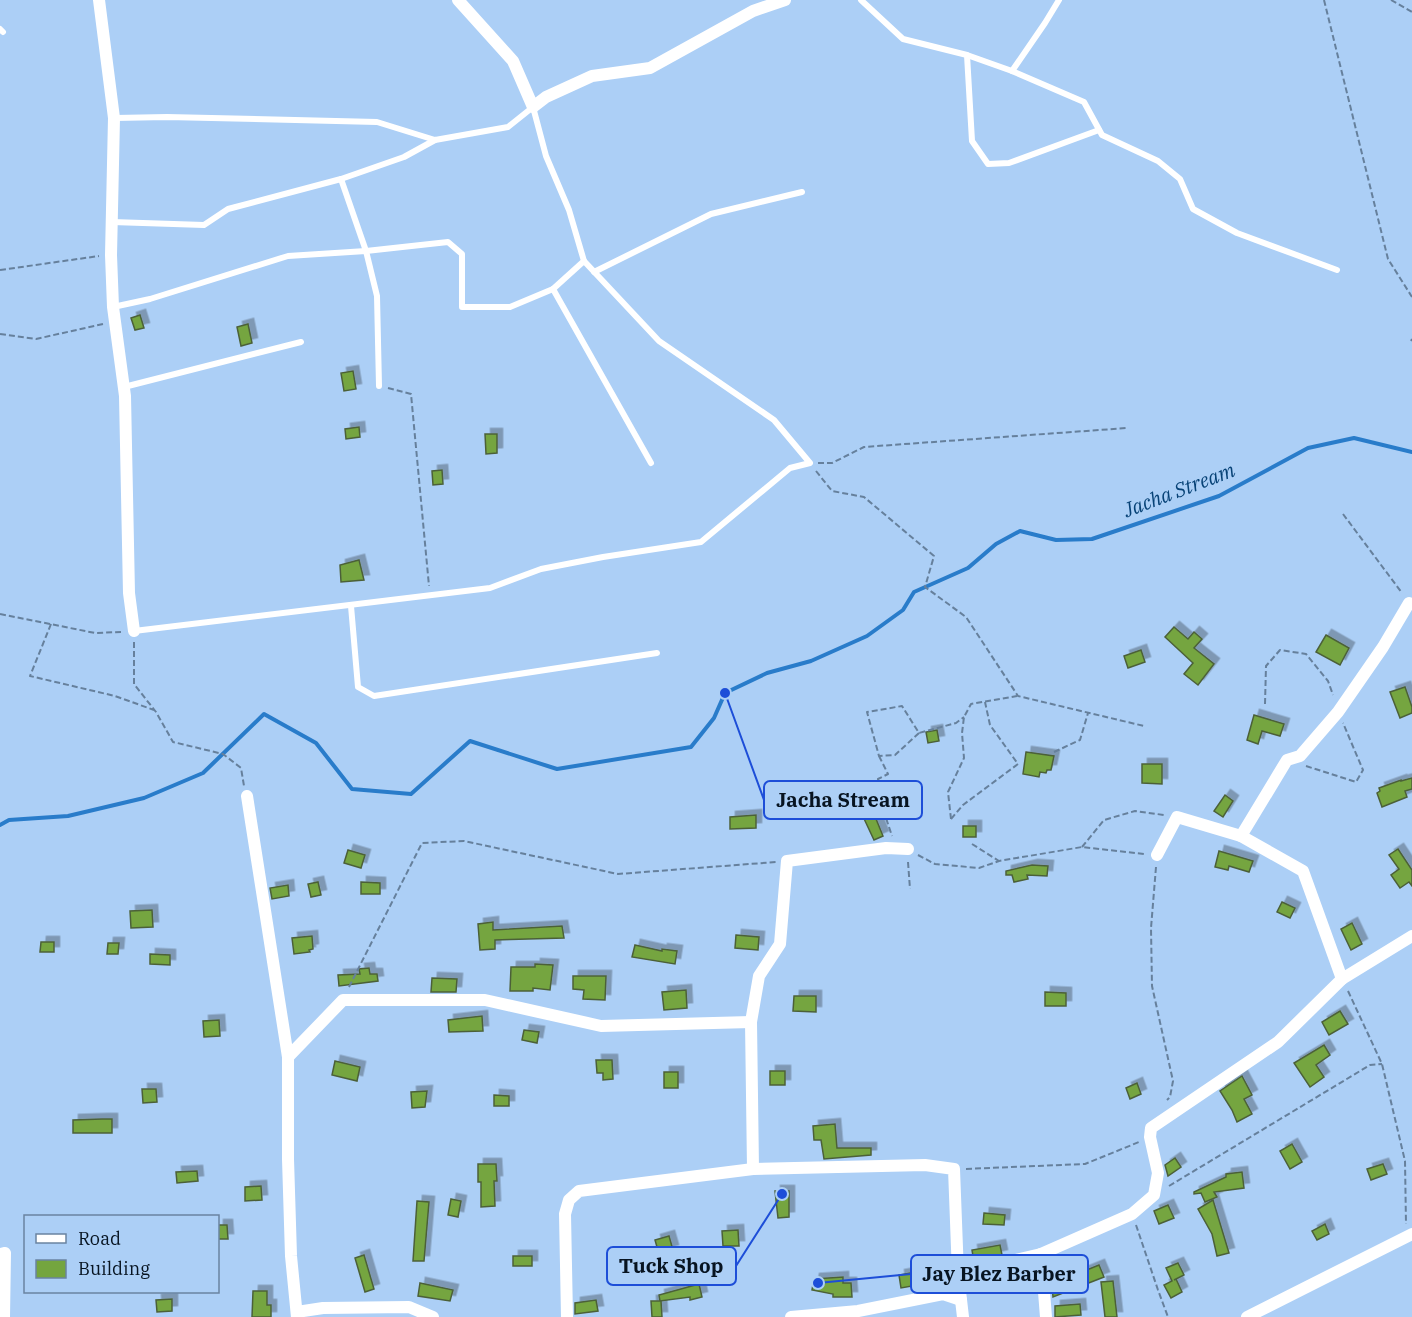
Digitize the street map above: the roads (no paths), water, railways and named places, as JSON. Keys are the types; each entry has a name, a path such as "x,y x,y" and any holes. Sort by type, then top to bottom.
{"street":[{"path":"99,0 114,118 111,255 113,307 124,387 129,593 134,631"},
{"path":"458,0 513,61 533,107 546,97 592,76 650,68 753,11 785,0"},
{"path":"1241,836 1287,760 1300,756 1338,712 1383,647 1409,603"},
{"path":"247,796 288,1057 291,1256 297,1314 323,1308 409,1307 432,1317"},
{"path":"1157,855 1177,817 1241,836 1303,871 1342,979"},
{"path":"753,1169 751,1022 759,976 780,944 787,861 886,849 908,849"},
{"path":"958,1274 1041,1254 1132,1214 1154,1195 1158,1173 1150,1137 1151,1128 1278,1042 1342,979 1412,936"},
{"path":"288,1057 343,1000 485,1000 601,1026 751,1022"},
{"path":"567,1317 565,1214 569,1200 579,1191 753,1169 925,1165 954,1169 958,1274 963,1317"},
{"path":"1247,1317 1410,1235"},
{"path":"0,1254 5,1253 4,1317"},
{"path":"1041,1254 1046,1317"},
{"path":"791,1317 858,1311 943,1294 961,1300"}],"lane":[{"path":"861,0 903,39 967,55 1012,71 1084,102 1102,135 1158,160 1180,179 1193,209 1237,233 1337,270"},
{"path":"1012,71 1059,0"},
{"path":"967,55 972,141 988,164 1009,163 1099,130"},
{"path":"112,222 204,225 228,209 341,179 404,157 435,140 508,128 533,107 546,156 569,210 584,261 659,341 774,420 810,463 790,468 701,543 603,557 541,569 490,588 134,631"},
{"path":"114,118 167,117 377,122 435,140"},
{"path":"341,179 366,251 377,296 380,386"},
{"path":"594,272 711,214 802,192"},
{"path":"113,307 150,299 288,256 366,251 448,242 462,254 462,307 510,307 553,289 584,261"},
{"path":"553,289 651,463"},
{"path":"124,387 301,342"},
{"path":"351,606 358,687 374,696 657,653"}],"waterway":[{"name":"Jacha Stream","path":"0,825 9,820 68,816 144,798 203,773 264,714 316,743 352,789 411,794 470,741 557,769 691,747 714,718 725,693 767,673 811,661 867,636 903,610 914,592 968,568 996,544 1020,531 1056,540 1092,539 1219,496 1308,448 1354,438 1412,452"}],"place":[{"name":"Jacha Stream","path":"725,693"},
{"name":"Tuck Shop","path":"782,1194"},
{"name":"Jay Blez Barber","path":"818,1283"}]}
